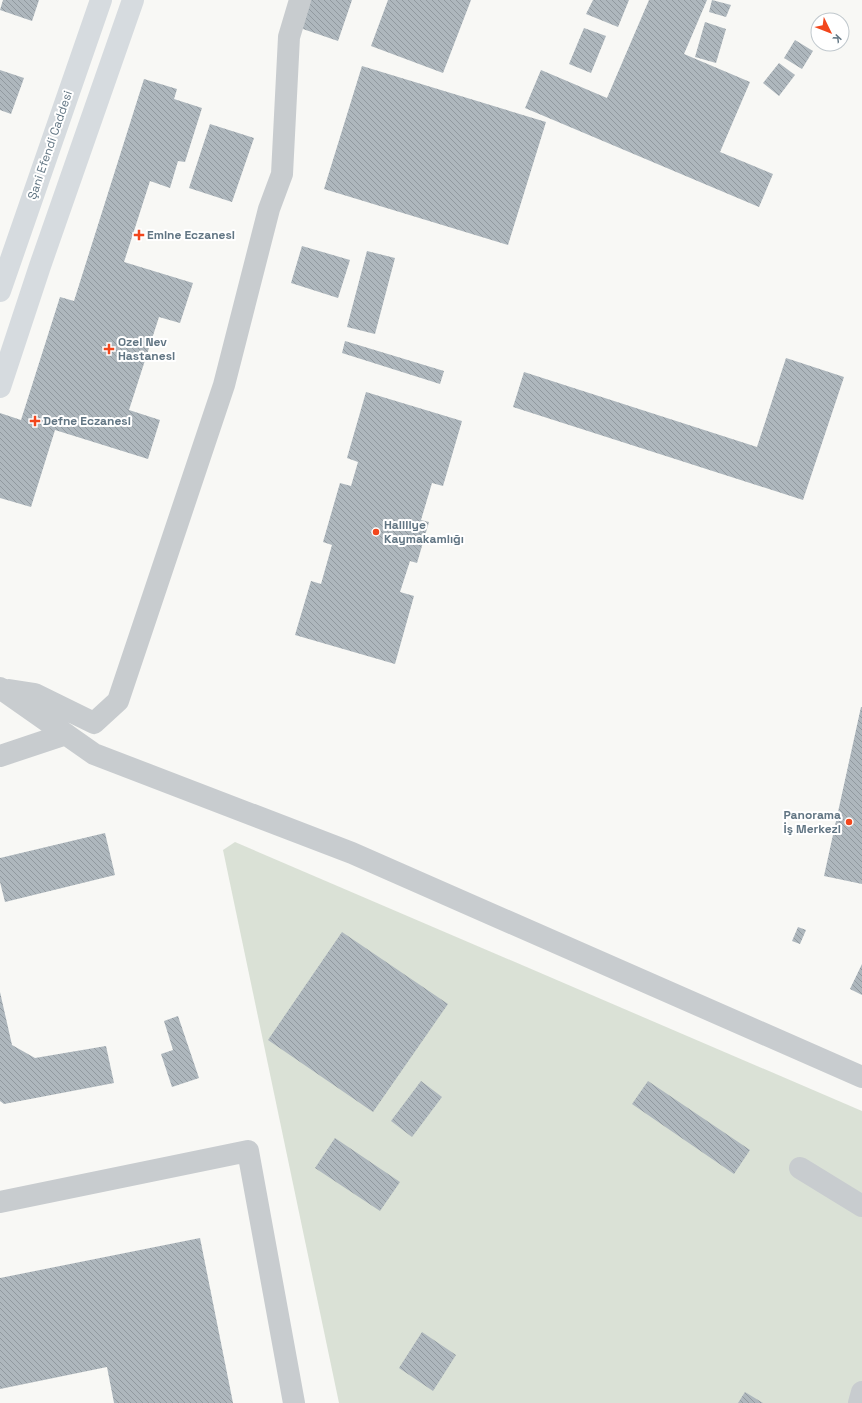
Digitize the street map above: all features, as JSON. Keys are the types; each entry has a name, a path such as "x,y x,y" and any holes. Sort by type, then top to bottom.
{"main road":[{"name":"Şani Efendi Caddesi","path":"0,291 101,0"},
{"path":"0,388 40,266 133,0"}],"street":[{"path":"300,0 289,37 282,174 269,209 224,386 118,701 94,723 34,694 0,688 94,754 352,854 862,1077"},
{"path":"0,756 66,734"},
{"path":"0,1202 248,1151 294,1403"},
{"path":"800,1168 862,1206"},
{"path":"859,1403 862,1392"}],"shaded area":[{"path":"235,842 862,1111 862,1403 339,1403 223,850"}],"building":[{"path":"3,0 39,0 32,21 0,10"},
{"path":"309,0 352,0 338,41 300,28"},
{"path":"388,0 471,0 443,73 371,46"},
{"path":"593,0 629,0 618,27 586,14"},
{"path":"649,0 707,0 684,54 750,82 720,152 773,174 759,207 525,108 541,70 607,98"},
{"path":"712,0 731,5 726,17 709,12"},
{"path":"705,22 726,29 716,63 695,57"},
{"path":"584,28 606,36 591,73 569,64"},
{"path":"795,40 810,49 810,52 812,52 802,69 784,58"},
{"path":"779,63 795,75 779,96 763,83"},
{"path":"362,66 546,122 508,245 324,189"},
{"path":"0,70 24,78 11,114 0,110"},
{"path":"144,79 177,89 174,99 202,108 185,162 178,161 170,188 150,181 124,262 193,283 180,323 159,317 129,410 160,420 148,459 55,430 31,507 0,498 0,413 21,420 60,297 74,301"},
{"path":"210,124 254,138 232,202 189,188"},
{"path":"302,246 350,260 338,298 291,283"},
{"path":"367,251 395,258 375,334 347,327"},
{"path":"345,341 444,371 440,384 342,353"},
{"path":"786,358 844,377 803,500 513,407 524,372 757,447"},
{"name":"Haliliye Kaymakamlığı","path":"366,392 462,421 443,486 432,483 421,520 429,522 417,563 410,561 400,592 414,596 395,664 295,635 311,581 321,584 332,545 323,542 340,483 351,486 358,462 347,458"},
{"name":"Panorama İş Merkezi","path":"862,707 862,884 824,876"},
{"path":"105,833 115,875 5,902 0,882 0,858"},
{"path":"798,927 806,930 800,944 792,941"},
{"path":"342,932 448,1004 373,1112 268,1040"},
{"path":"862,964 862,995 850,989"},
{"path":"0,992 12,1045 35,1058 106,1046 114,1083 4,1104 0,1101"},
{"path":"178,1016 199,1078 172,1087 161,1054 173,1050 164,1021"},
{"path":"421,1081 442,1097 412,1137 391,1121"},
{"path":"648,1081 750,1150 734,1174 632,1104"},
{"path":"335,1138 400,1182 380,1211 315,1168"},
{"path":"200,1238 233,1403 114,1403 107,1367 0,1389 0,1278"},
{"path":"422,1332 456,1355 433,1391 399,1368"},
{"path":"745,1392 763,1403 738,1403"}],"place":[{"name":"Emine Eczanesi","path":"139,235"},
{"name":"Ozel Nev Hastanesi","path":"109,349"},
{"name":"Defne Eczanesi","path":"35,421"},
{"name":"Haliliye Kaymakamlığı","path":"376,532"},
{"name":"Panorama İş Merkezi","path":"849,822"}]}
